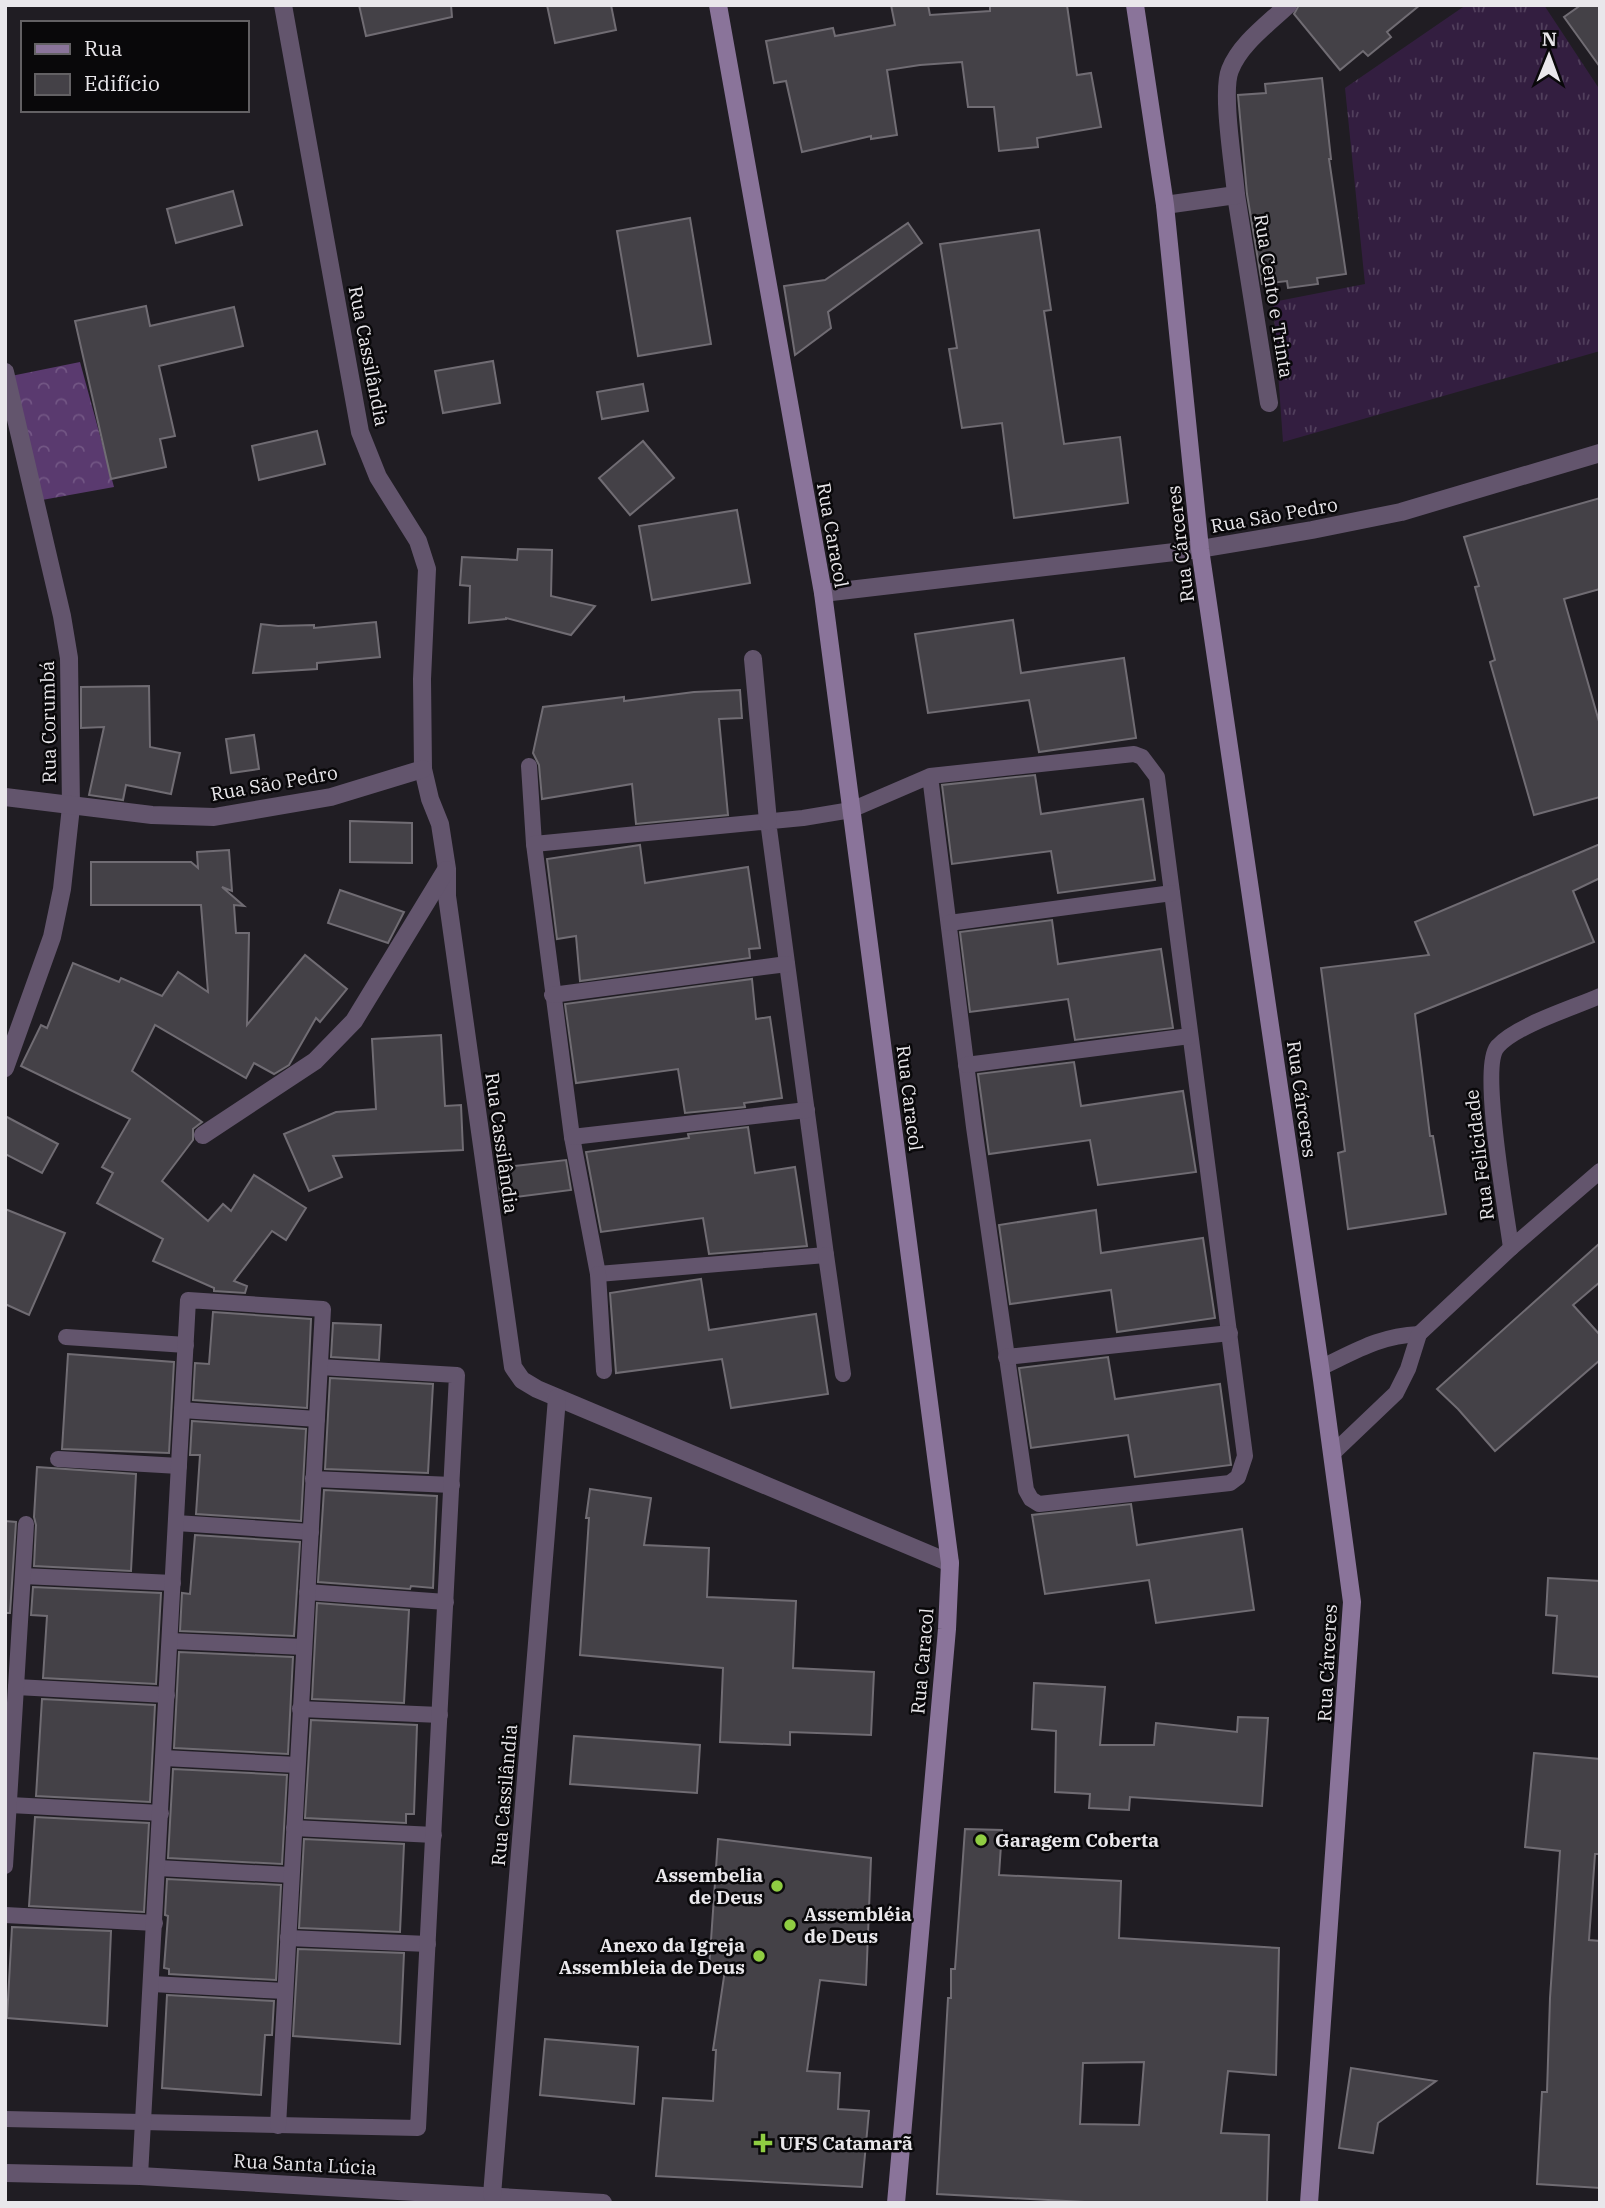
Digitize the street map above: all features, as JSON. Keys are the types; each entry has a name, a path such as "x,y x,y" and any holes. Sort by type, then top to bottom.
{"street":[{"name":"Rua Cassilândia","path":"283,5 360,432 378,477 418,541 427,569 422,679 422,769 440,824 447,869 447,896 513,1367 522,1380 557,1398 950,1563"},
{"name":"Rua Caracol","path":"718,5 823,593 950,1563 947,1629 896,2203"},
{"name":"Rua Cárceres","path":"1135,5 1166,205 1200,549 1352,1602 1308,2203"},
{"name":"Rua Cento e Trinta","path":"1269,404 1237,195 1226,88 1229,70 1242,48 1288,5"},
{"name":"Rua Cento e Trinta","path":"1166,205 1237,195"},
{"name":"Rua Corumbá","path":"5,372 62,616 69,658 71,807 62,889 52,937 5,1068"},
{"name":"Rua São Pedro","path":"823,593 1200,549 1401,512 1600,453"},
{"path":"753,659 768,821"},
{"name":"Rua São Pedro","path":"5,797 152,815 214,817 331,797 422,769"},
{"path":"202,1135 315,1062 354,1021 447,869"},
{"name":"Rua Cassilândia","path":"492,2195 557,1398"},
{"name":"Rua Santa Lúcia","path":"5,2173 140,2176 603,2203"}],"lane":[{"path":"534,844 803,818 851,810 930,776 1134,754 1142,757 1157,777 1245,1456 1238,1477 1230,1483 1039,1504 1031,1499 1026,1490 930,776"},
{"path":"529,766 534,844 552,995 572,1137 598,1274 604,1371"},
{"path":"768,821 843,1374"},
{"path":"949,923 1172,893"},
{"path":"552,995 787,964"},
{"name":"Rua Felicidade","path":"1511,1248 1492,1108 1490,1069 1496,1047 1515,1033 1600,996"},
{"path":"967,1065 1191,1036"},
{"path":"572,1137 807,1110"},
{"path":"1332,1454 1396,1393 1408,1369 1419,1334 1511,1248 1600,1171"},
{"path":"598,1274 826,1255"},
{"path":"140,2176 188,1300 323,1309 278,2126"},
{"path":"1006,1357 1230,1333"},
{"path":"1320,1368 1394,1335 1419,1334"},
{"path":"66,1337 186,1345"},
{"path":"5,2119 418,2128 457,1375 320,1367"},
{"path":"182,1410 317,1419"},
{"path":"58,1459 179,1466"},
{"path":"313,1479 452,1485"},
{"path":"176,1523 310,1532"},
{"path":"5,1866 10,1805 10,1740 16,1687 13,1626 23,1576 26,1524"},
{"path":"23,1576 173,1583"},
{"path":"307,1592 446,1602"},
{"path":"170,1641 304,1647"},
{"path":"16,1687 167,1695"},
{"path":"300,1709 440,1715"},
{"path":"164,1758 297,1765"},
{"path":"10,1805 160,1813"},
{"path":"294,1828 433,1835"},
{"path":"158,1868 291,1875"},
{"path":"5,1915 155,1923"},
{"path":"288,1938 428,1944"},
{"path":"152,1984 285,1991"}],"green space":[{"path":"1466,5 1544,5 1600,90 1600,351 1283,442 1273,302 1365,284 1345,88"},
{"path":"80,362 114,487 42,500 11,376"}],"building":[{"path":"359,5 451,5 452,17 366,36"},
{"path":"547,5 611,5 616,30 555,43"},
{"path":"891,5 928,5 930,15 990,11 990,5 1067,5 1077,75 1091,73 1101,127 1037,138 1038,147 999,151 994,107 968,107 962,62 920,65 887,70 897,135 871,139 871,136 802,152 786,81 774,83 766,41 833,28 835,36 895,25"},
{"path":"1299,5 1420,5 1387,32 1391,37 1368,56 1363,51 1340,70 1294,14"},
{"path":"1581,5 1600,5 1600,67 1564,17"},
{"path":"1322,78 1329,159 1346,274 1317,278 1318,284 1288,288 1287,281 1262,284 1247,194 1238,95 1266,93 1265,84"},
{"path":"233,191 242,225 176,243 167,209"},
{"path":"690,218 711,344 638,356 617,231"},
{"path":"908,223 922,243 828,312 831,328 795,355 784,286 825,280"},
{"path":"1039,230 1051,310 1044,311 1064,444 1120,437 1128,503 1014,518 1002,423 962,428 949,349 957,348 940,244"},
{"path":"146,306 150,326 234,307 243,346 159,366 175,436 160,439 166,467 111,479 75,321"},
{"path":"493,361 500,403 443,413 435,371"},
{"path":"643,384 648,411 602,419 597,392"},
{"path":"317,431 325,464 259,480 252,446"},
{"path":"643,441 674,478 630,515 599,478"},
{"path":"1600,498 1600,589 1564,599 1600,725 1600,797 1534,815 1490,662 1495,660 1475,587 1479,586 1464,537"},
{"path":"737,510 750,583 652,600 639,526"},
{"path":"518,549 552,550 551,596 595,606 571,635 506,618 469,623 470,586 460,585 462,557 517,560"},
{"path":"1013,620 1021,673 1124,658 1136,738 1039,752 1029,700 928,713 915,634"},
{"path":"376,622 380,657 317,663 317,669 253,673 261,624 314,625 314,628"},
{"path":"149,686 150,747 180,753 171,794 126,785 123,800 89,795 104,727 81,728 81,687"},
{"path":"740,690 742,718 719,719 728,815 636,824 632,784 542,799 539,765 533,753 543,707 624,697 624,701 694,692"},
{"path":"254,735 259,769 231,773 226,739"},
{"path":"1035,775 1041,814 1143,799 1155,880 1058,893 1051,851 952,864 942,785"},
{"path":"350,821 412,823 412,863 350,862"},
{"path":"1600,844 1600,878 1573,891 1594,942 1415,1014 1430,1136 1433,1136 1446,1214 1348,1229 1338,1153 1345,1151 1321,968 1429,955 1415,922"},
{"path":"640,845 645,883 748,867 760,948 749,949 750,958 580,981 576,936 557,939 547,859"},
{"path":"229,850 232,891 222,887 244,906 234,905 236,933 249,933 247,1025 305,955 347,989 320,1022 316,1018 289,1065 274,1074 254,1063 246,1078 155,1025 132,1071 202,1122 193,1129 193,1140 162,1181 208,1221 223,1204 231,1211 254,1175 306,1208 286,1240 272,1231 234,1281 247,1286 245,1293 214,1291 214,1288 153,1261 163,1239 97,1203 113,1173 102,1167 130,1119 21,1066 41,1025 47,1028 73,963 119,982 121,978 162,996 178,972 208,992 201,905 91,905 91,862 191,862 198,868 197,852"},
{"path":"340,890 404,912 388,943 328,923"},
{"path":"1052,920 1058,964 1161,949 1173,1028 1075,1040 1068,999 970,1012 960,932"},
{"path":"752,979 756,1019 770,1017 782,1098 744,1103 745,1107 685,1113 678,1069 576,1083 565,1004"},
{"path":"441,1035 445,1106 461,1105 463,1150 333,1156 342,1177 309,1191 284,1134 336,1112 376,1109 372,1039"},
{"path":"1074,1062 1081,1106 1183,1091 1196,1172 1098,1185 1090,1140 989,1154 978,1074"},
{"path":"5,1116 58,1144 42,1173 5,1154"},
{"path":"748,1127 755,1173 795,1167 807,1246 709,1254 703,1218 601,1232 586,1152 689,1138 688,1134"},
{"path":"566,1160 571,1190 501,1199 497,1168"},
{"path":"5,1209 65,1233 29,1315 5,1304"},
{"path":"1096,1210 1101,1253 1203,1238 1215,1318 1117,1332 1111,1290 1010,1304 999,1225"},
{"path":"1600,1243 1600,1282 1573,1305 1600,1335 1600,1360 1495,1451 1437,1389"},
{"path":"701,1279 709,1330 816,1314 828,1394 731,1408 722,1359 616,1373 610,1293"},
{"path":"213,1312 311,1319 307,1408 193,1400 195,1363 209,1364"},
{"path":"333,1323 381,1325 379,1360 331,1357"},
{"path":"68,1354 174,1362 169,1453 62,1449"},
{"path":"1108,1357 1115,1399 1220,1384 1231,1465 1135,1477 1128,1435 1031,1448 1019,1368"},
{"path":"330,1378 433,1384 428,1473 325,1469"},
{"path":"192,1421 306,1429 301,1521 196,1514 200,1455 190,1455"},
{"path":"37,1467 136,1474 131,1571 34,1566"},
{"path":"590,1489 651,1498 644,1545 709,1548 707,1597 796,1601 793,1668 874,1672 871,1735 790,1732 790,1745 720,1742 723,1668 580,1655 589,1518 586,1518"},
{"path":"324,1490 437,1496 433,1588 411,1586 410,1589 318,1582"},
{"path":"1131,1504 1137,1545 1242,1529 1254,1610 1156,1623 1149,1580 1045,1594 1032,1515"},
{"path":"5,1521 16,1522 10,1613 5,1613"},
{"path":"195,1535 300,1542 294,1636 180,1631 182,1593 190,1594"},
{"path":"1548,1578 1600,1581 1600,1677 1553,1673 1557,1616 1546,1615"},
{"path":"33,1587 161,1593 156,1684 43,1678 47,1616 31,1615"},
{"path":"317,1603 409,1610 404,1703 312,1699"},
{"path":"179,1652 293,1657 288,1754 174,1748"},
{"path":"1034,1683 1105,1687 1100,1745 1154,1745 1156,1723 1237,1732 1238,1717 1268,1718 1262,1806 1130,1797 1129,1810 1089,1808 1090,1794 1055,1792 1056,1731 1032,1729"},
{"path":"42,1699 155,1705 150,1802 36,1796"},
{"path":"311,1720 417,1725 414,1814 406,1814 406,1823 305,1818"},
{"path":"574,1736 700,1745 697,1793 570,1784"},
{"path":"1534,1753 1600,1759 1600,1854 1595,1854 1589,1940 1600,1941 1600,2188 1537,2184 1542,2092 1547,2092 1560,1851 1525,1847"},
{"path":"173,1769 287,1775 282,1864 168,1858"},
{"path":"35,1817 149,1823 144,1912 29,1906"},
{"path":"965,1829 1002,1830 999,1875 1121,1881 1119,1938 1279,1948 1276,2075 1228,2071 1221,2133 1269,2135 1267,2203 1103,2203 937,2194 948,1998 951,1998 951,1969 955,1969","holes":["1144,2062 1139,2125 1080,2124 1083,2063"]},
{"path":"304,1839 404,1844 400,1932 299,1928"},
{"path":"718,1839 871,1858 866,1985 820,1980 807,2071 840,2073 838,2109 869,2111 862,2187 656,2176 663,2098 713,2101 716,2050 713,2050 725,1970 709,1969"},
{"path":"167,1879 281,1885 276,1980 169,1974 169,1969 164,1968 168,1916 165,1915"},
{"path":"12,1927 111,1931 107,2026 7,2018"},
{"path":"298,1949 404,1953 400,2044 293,2036"},
{"path":"167,1995 274,2001 272,2035 265,2035 261,2095 162,2088"},
{"path":"545,2039 638,2047 634,2104 540,2095"},
{"path":"1351,2068 1436,2081 1378,2123 1373,2153 1339,2148"}],"place":[{"name":"Garagem Coberta","path":"981,1840"},
{"name":"Assembelia de Deus","path":"777,1886"},
{"name":"Assembléia de Deus","path":"790,1925"},
{"name":"Anexo da Igreja Assembleia de Deus","path":"759,1956"},
{"name":"UFS Catamarã","path":"763,2143"}]}
